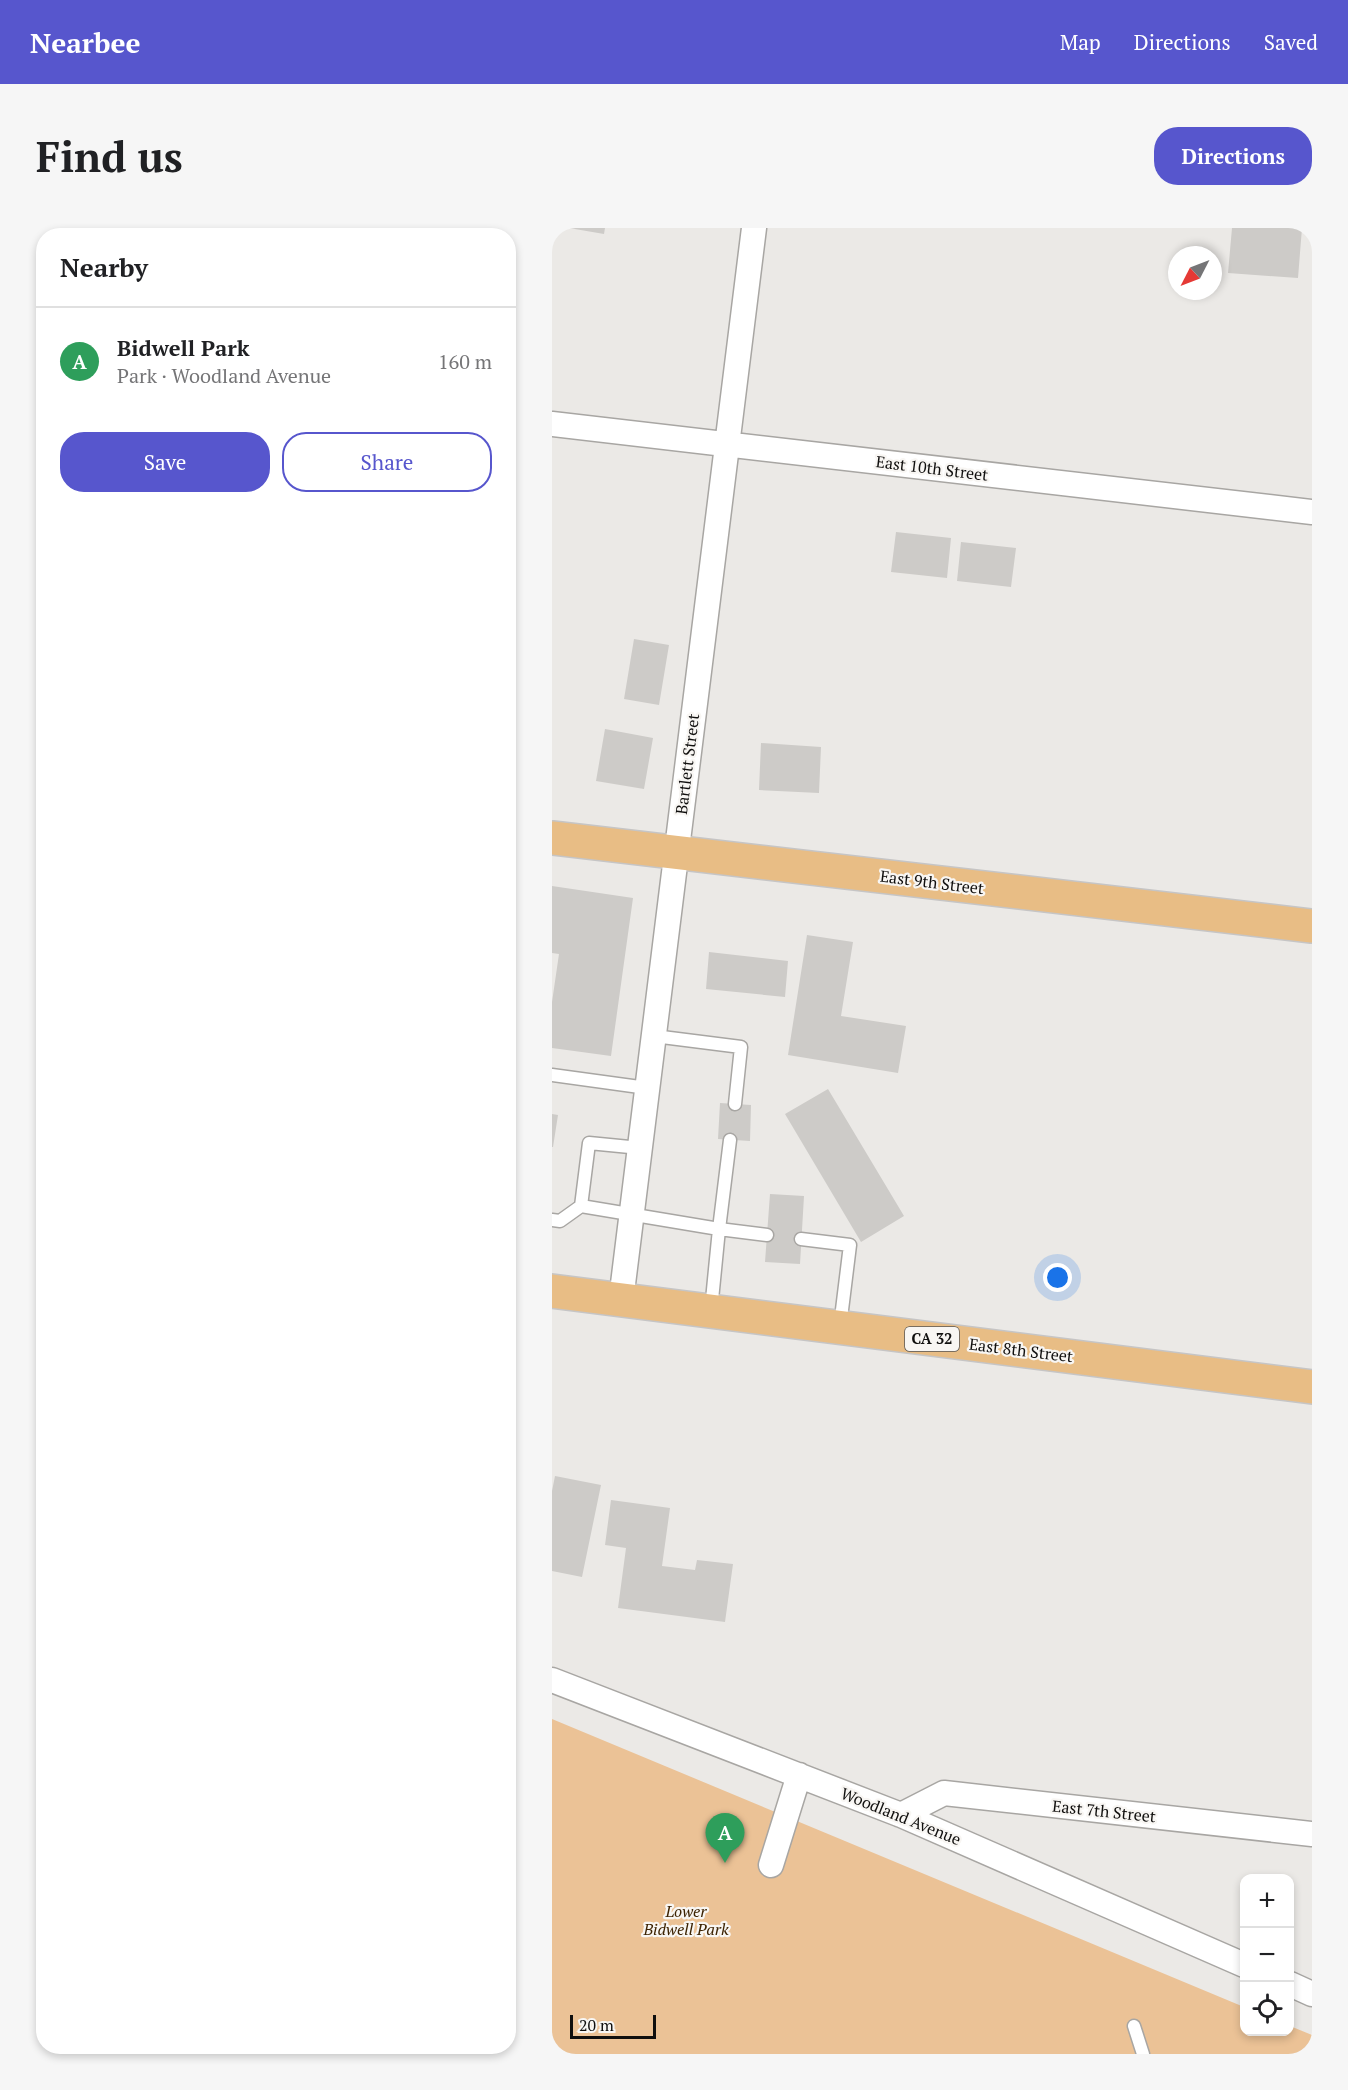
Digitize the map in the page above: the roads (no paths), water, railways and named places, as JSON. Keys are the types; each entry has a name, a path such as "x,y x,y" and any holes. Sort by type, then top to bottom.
{"main road":[{"name":"East 9th Street","path":"552,838 1312,926"},
{"name":"East 8th Street","path":"552,1291 1312,1387"}],"street":[{"name":"Bartlett Street","path":"621,1300 754,228"},
{"name":"East 10th Street","path":"552,424 1312,512"},
{"name":"Woodland Avenue","path":"552,1680 901,1815 1240,1963"},
{"path":"771,1865 799,1775"},
{"name":"East 7th Street","path":"901,1815 944,1793 1312,1834"},
{"path":"1294,1986 1312,1994"}],"lane":[{"path":"654,1036 741,1047 735,1104"},
{"path":"552,1075 647,1088"},
{"path":"711,1311 730,1140"},
{"path":"581,1206 589,1143 640,1148"},
{"path":"552,1220 560,1221 581,1206 767,1235"},
{"path":"801,1239 850,1245 840,1328"},
{"path":"1134,2026 1143,2054"}],"place":[{"name":"Bidwell Park","path":"725,1863"}],"park label":[{"name":"Lower Bidwell Park","path":"686,1920"}]}
